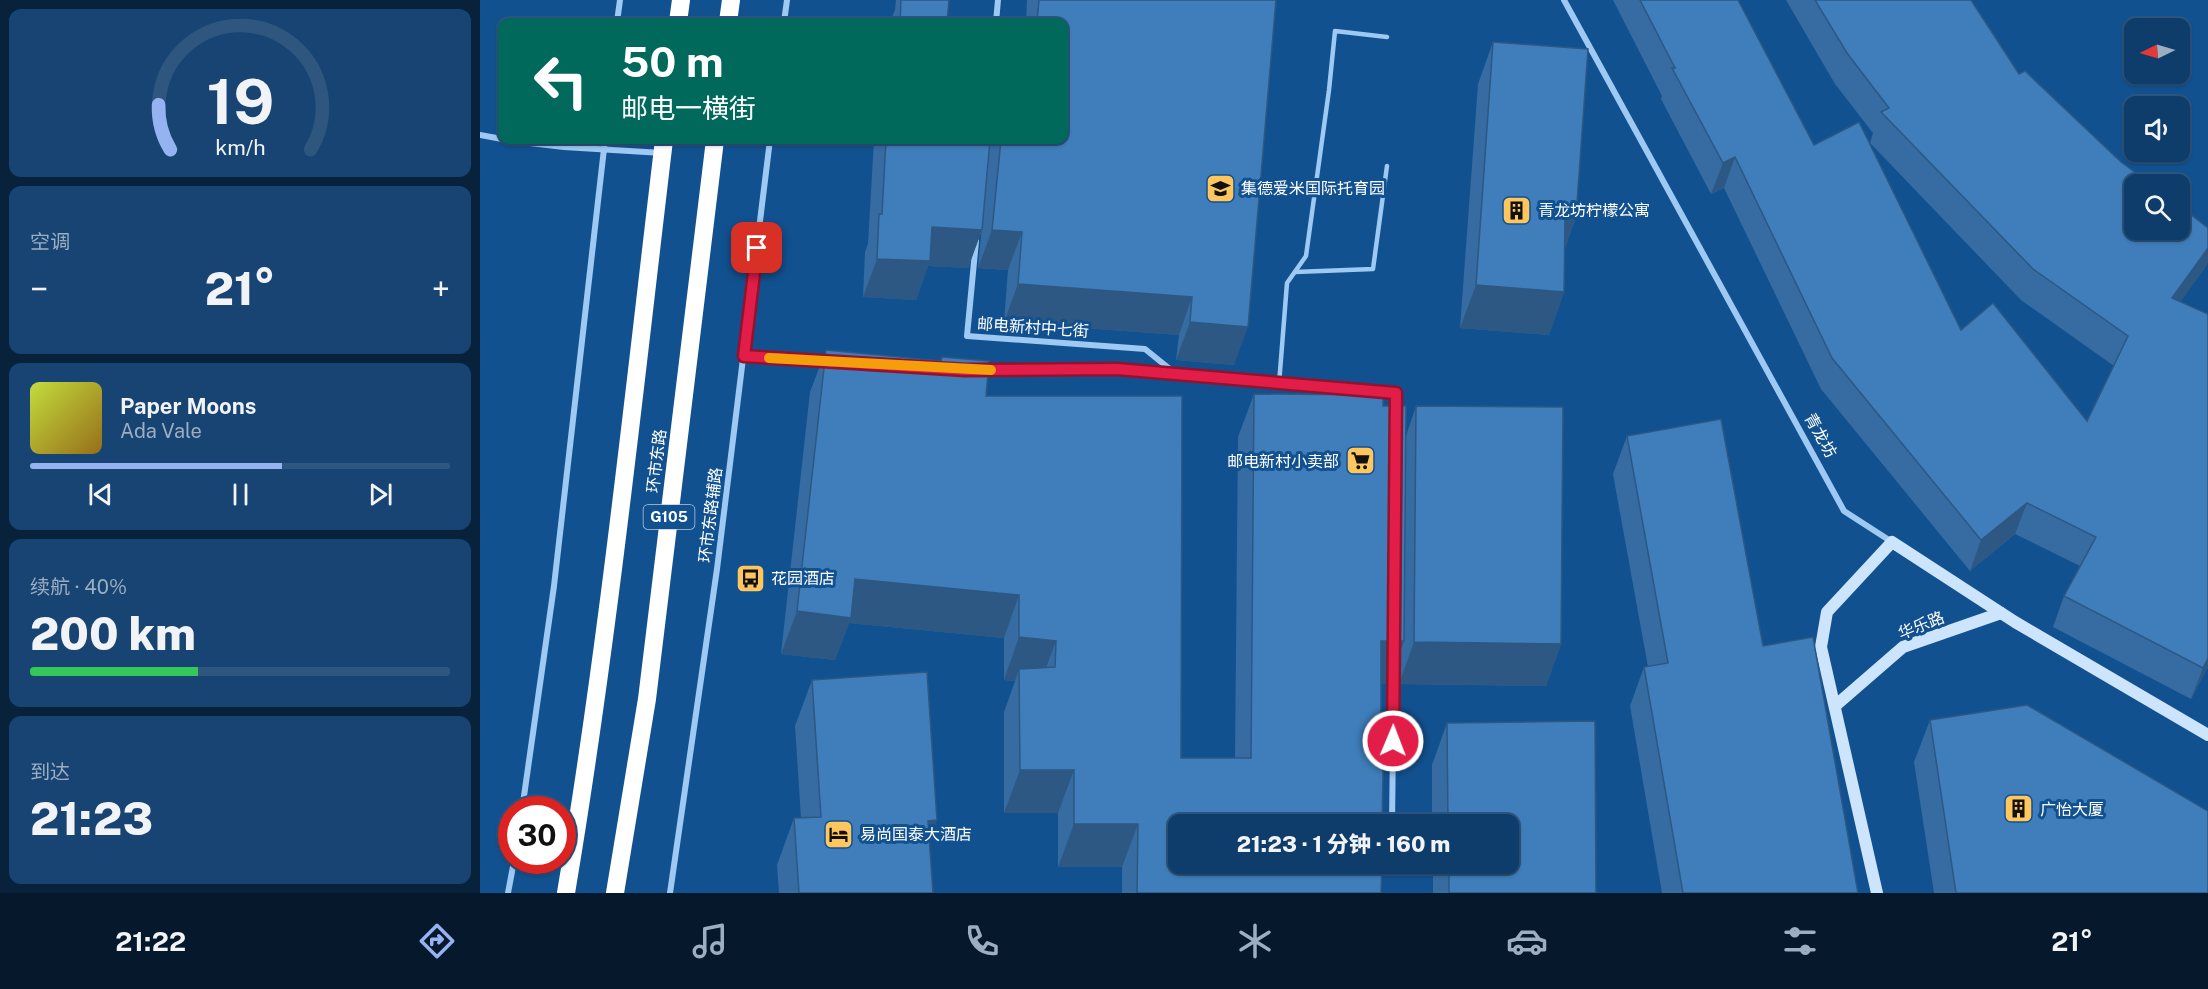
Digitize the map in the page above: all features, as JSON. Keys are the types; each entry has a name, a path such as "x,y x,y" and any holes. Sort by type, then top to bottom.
{"highway":[{"path":"679,18 681,0"},
{"path":"729,18 731,0"},
{"name":"环市东路","path":"615,893 647,699 715,144"},
{"name":"环市东路","path":"566,893 608,609 664,146"}],"street":[{"path":"618,18 620,0"},
{"path":"785,18 787,0"},
{"path":"996,18 998,0"},
{"name":"青龙坊","path":"1564,0 1844,511 2001,613 2208,735"},
{"path":"480,135 498,138"},
{"path":"554,144 604,149 664,146"},
{"path":"524,796 557,563 605,144"},
{"name":"环市东路辅路","path":"670,893 706,654 770,144"},
{"name":"邮电新村中七街","path":"976,232 967,336 1145,349 1177,375"},
{"path":"744,356 838,363"},
{"path":"977,370 1117,369 1396,393 1396,427"},
{"path":"1877,893 1821,647 1827,612 1892,542"},
{"name":"华乐路","path":"1835,706 1903,647 2001,613"},
{"path":"1392,814 1394,649"},
{"path":"508,893 511,874"}],"lane":[{"path":"1279,384 1287,283 1306,256 1335,31 1387,37"},
{"path":"1295,272 1372,269 1387,166"}],"building":[{"path":"901,0 949,0 947,18 900,18"},
{"path":"1039,0 1276,0 1248,327 1190,322 1192,297 1018,284 1022,232 992,230 1001,144 1068,144 1068,18 1037,18"},
{"path":"1640,0 1738,0 1814,145 1859,122 1961,330 1993,303 2087,421 2128,336 2033,269 1881,112 1889,108 1847,53 1815,0 1971,0 2019,74 2025,71 2121,162 2137,174 2124,174 2124,240 2190,240 2190,214 2208,228 2208,248 2172,298 2208,314 2208,658 2203,668 2064,596 2096,537 2027,503 1981,540 1832,358 1735,157 1723,163 1672,68 1675,68"},
{"name":"青龙坊柠檬公寓","path":"1493,42 1588,49 1576,217 1565,218 1564,292 1476,285"},
{"path":"886,144 990,144 982,230 932,227 930,261 877,259 879,214 882,214"},
{"path":"826,350 941,361 942,357 989,361 986,396 1182,396 1181,758 1251,758 1254,394 1383,395 1383,406 1406,406 1404,641 1381,641 1381,723 1384,723 1382,814 1168,814 1168,874 1382,874 1381,893 1137,893 1138,824 1074,824 1074,770 1020,770 1019,669 1055,667 1056,641 1019,637 1019,595 855,579 851,618 797,611"},
{"path":"1416,406 1563,407 1561,644 1414,642"},
{"path":"1721,419 1763,646 1813,637 1858,893 1683,893 1644,667 1668,663 1627,436"},
{"name":"易尚国泰大酒店","path":"927,672 937,820 928,821 933,893 799,893 794,818 821,817 812,680"},
{"name":"广怡大厦","path":"2027,705 2208,811 2208,893 1956,893 1930,720"},
{"path":"1595,721 1596,893 1449,893 1449,874 1519,874 1519,814 1448,814 1447,723"}],"slow traffic":[{"path":"769,358 991,370"}],"place":[{"name":"集德爱米国际托育园","path":"1220,188"},
{"name":"青龙坊柠檬公寓","path":"1517,210"},
{"name":"邮电新村小卖部","path":"1360,461"},
{"name":"花园酒店","path":"750,578"},
{"name":"广怡大厦","path":"2019,809"},
{"name":"易尚国泰大酒店","path":"839,834"}],"route":[{"path":"757,248 744,356 965,370 1117,369 1396,393 1393,741"}]}
